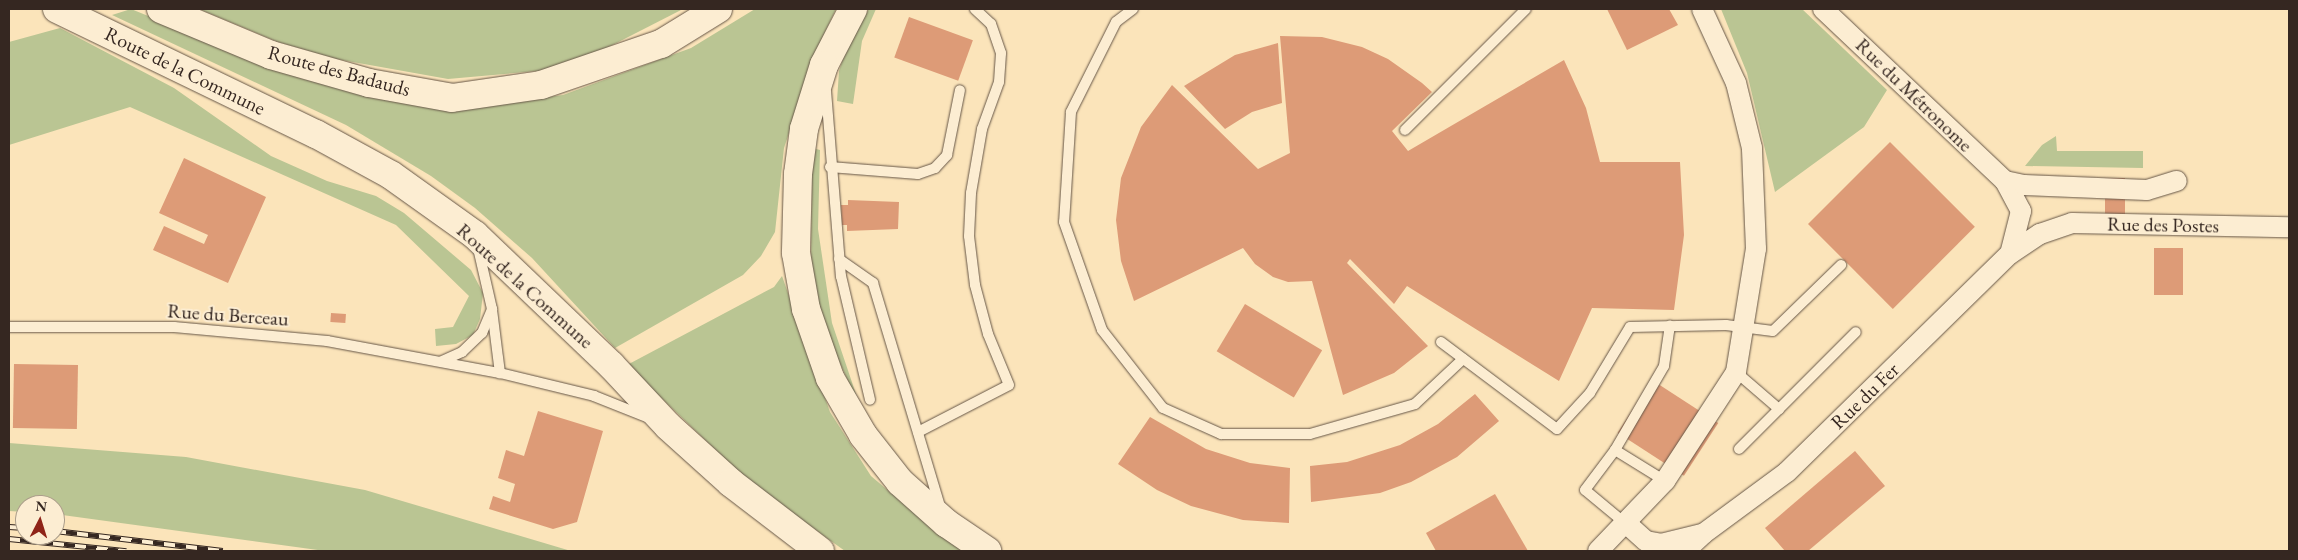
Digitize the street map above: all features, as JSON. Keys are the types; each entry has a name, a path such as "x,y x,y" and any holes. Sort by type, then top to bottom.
{"main road":[{"name":"Route de la Commune","path":"57,9 316,134 390,175 474,235 612,365 668,426 731,483 820,551"},
{"name":"Route des Badauds","path":"161,9 271,54 369,83 452,98 540,85 661,44 718,9"},
{"path":"852,9 824,65 804,130 798,174 796,253 806,309 830,378 863,435 900,482 946,523 986,551"}],"street":[{"path":"1598,551 1627,524 1665,482 1736,372 1756,249 1752,148 1736,83 1702,9"},
{"name":"Rue du Métronome","path":"1823,9 2005,181 2021,211 2010,254"},
{"path":"2005,181 2024,185 2147,190 2177,181"},
{"name":"Rue des Postes","path":"2040,234 2072,223 2289,227"},
{"name":"Rue du Fer","path":"1685,551 1702,534 1787,472 2010,254 2040,234"},
{"path":"1627,524 1646,541 1662,544 1702,534"}],"lane":[{"path":"918,432 1009,385 977,293 970,236 971,193 982,128 999,82 1002,53 991,24 975,9"},
{"path":"1133,9 1116,22 1071,112 1064,222 1102,330 1163,408 1221,434 1310,434 1415,404 1464,359"},
{"path":"1405,130 1526,9"},
{"path":"824,65 838,259 870,400"},
{"path":"830,167 918,174 935,168 947,156 960,90"},
{"path":"474,235 492,309 500,373"},
{"path":"838,259 874,283 946,523"},
{"path":"1441,342 1558,429 1590,392 1630,327 1670,325 1773,331 1841,265"},
{"path":"442,361 462,352 482,333 492,309"},
{"name":"Rue du Berceau","path":"9,326 54,324 249,331 442,361 500,373 610,401 668,426"},
{"path":"1627,524 1585,490 1615,450 1664,366 1670,325"},
{"path":"1739,450 1856,332"},
{"path":"1736,372 1779,409"},
{"path":"1615,450 1665,482"}],"green space":[{"path":"131,9 303,79 443,110 563,95 691,48 755,9 836,9 816,51 784,148 775,232 761,256 743,275 615,348 532,258 475,208 431,176 346,125 112,15"},
{"path":"199,9 683,9 593,55 548,70 448,79 336,59 278,42"},
{"path":"869,9 876,9 862,41 853,104 837,101 839,71 849,39"},
{"path":"1721,9 1802,9 1887,90 1864,127 1775,192 1747,73"},
{"path":"60,28 174,88 271,156 327,181 376,196 404,213 471,270 483,293 480,319 473,335 456,344 436,346 435,329 453,327 469,296 396,225 130,107 9,145 9,42"},
{"path":"2056,136 2057,151 2143,151 2143,168 2025,166 2042,145"},
{"path":"812,148 820,150 818,229 832,323 862,412 824,328 811,269"},
{"path":"782,276 830,412 871,476 932,528 970,551 845,551 750,483 627,365 774,287"},
{"path":"9,443 186,457 365,490 571,551 325,551 65,515 65,495 15,495 15,511 9,511"}],"building":[{"path":"1607,9 1669,9 1678,25 1627,50"},
{"path":"909,17 973,40 958,81 894,57"},
{"path":"1280,36 1322,37 1362,47 1388,59 1422,83 1432,92 1392,131 1408,151 1564,60 1586,108 1600,162 1680,162 1684,235 1674,310 1592,308 1559,381 1407,286 1394,304 1350,259 1347,263 1428,346 1394,373 1343,395 1312,281 1288,282 1273,277 1255,264 1243,248 1134,301 1121,261 1116,220 1121,178 1141,127 1172,85 1258,169 1290,153"},
{"path":"1278,43 1282,103 1252,112 1225,129 1184,86 1235,55"},
{"path":"1890,142 1975,227 1893,309 1808,224"},
{"path":"184,158 266,197 228,283 153,250 164,226 204,244 208,235 159,213"},
{"path":"2105,178 2125,178 2125,231 2105,231"},
{"path":"848,200 899,202 898,229 847,231 847,225 842,225 841,205 848,205"},
{"path":"2154,248 2183,248 2183,295 2154,295"},
{"path":"1245,304 1322,350 1294,397 1217,351"},
{"path":"331,313 346,314 345,323 330,322"},
{"path":"14,364 78,365 77,429 13,428"},
{"path":"1652,380 1718,423 1684,476 1618,433"},
{"path":"1475,394 1499,421 1457,457 1411,482 1380,493 1311,502 1310,466 1347,462 1400,445 1438,424"},
{"path":"538,411 603,431 577,522 553,529 489,509 493,496 510,502 515,484 498,478 506,450 524,456"},
{"path":"1150,417 1206,449 1250,463 1290,468 1289,523 1243,520 1191,506 1157,490 1118,464"},
{"path":"1855,451 1885,486 1808,551 1785,551 1765,528"},
{"path":"1495,494 1528,551 1436,551 1426,533"}],"railway":[{"path":"9,527 15,527"},
{"path":"65,532 223,551"},
{"path":"9,539 126,551"}]}
